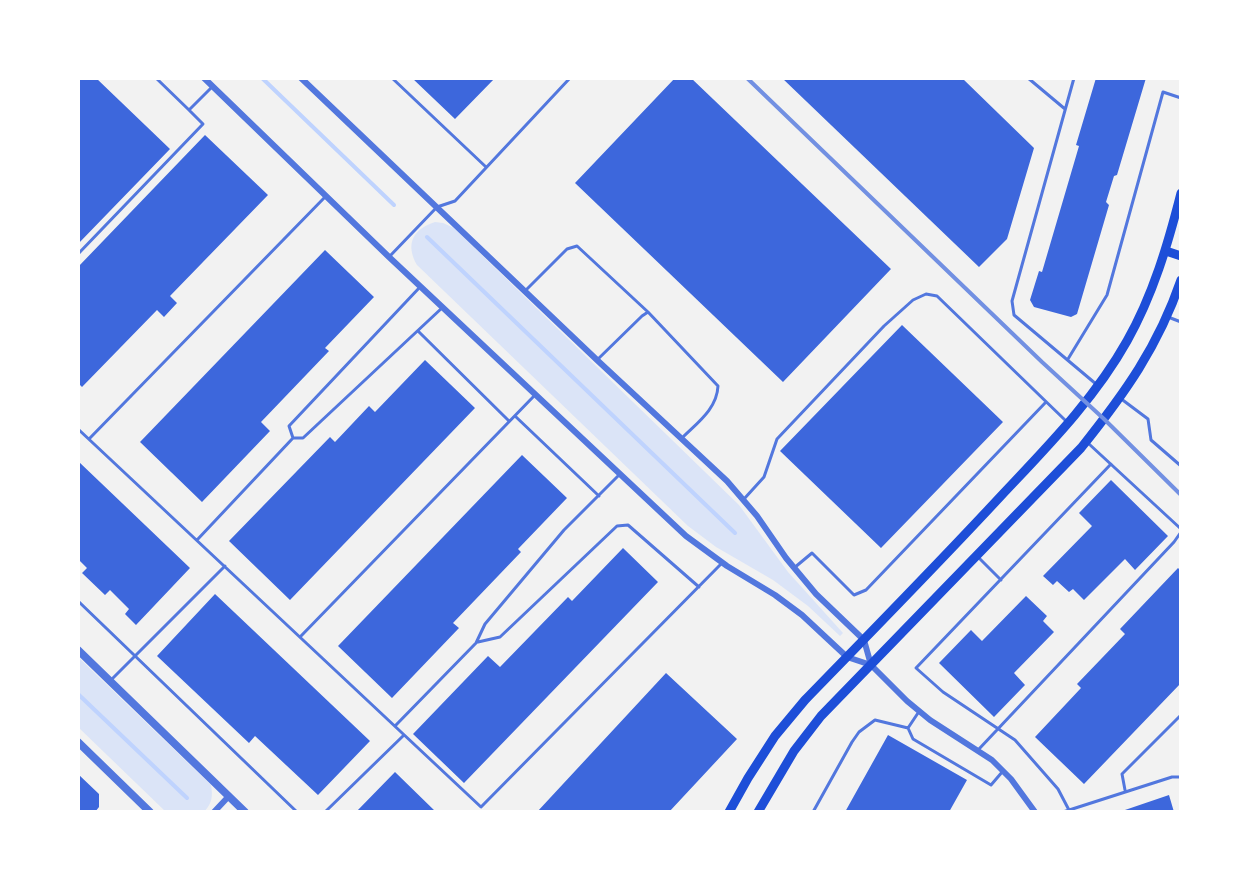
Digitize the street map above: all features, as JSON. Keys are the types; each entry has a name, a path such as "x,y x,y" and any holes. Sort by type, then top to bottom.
{"main road":[{"path":"729,812 775,736 805,700 1068,423 1098,385 1126,342 1146,302 1166,251 1181,193"},
{"path":"1166,251 1181,256"},
{"path":"758,812 801,742 821,716 1086,441 1120,398 1147,356 1168,317 1181,280"}],"street":[{"path":"204,78 686,536 802,615 847,657 871,665 919,711 943,730 978,750 1003,771 1035,812"},
{"path":"301,78 727,481 816,594 864,640 871,665"},
{"path":"78,650 245,812"},
{"path":"78,742 150,812"},
{"path":"214,812 229,796"}],"lane":[{"path":"78,254 203,124 156,78"},
{"path":"392,78 486,167"},
{"path":"389,257 437,207 455,201 570,78"},
{"path":"1028,78 1065,109"},
{"path":"1074,78 1012,301 1014,315 1098,385"},
{"path":"189,110 213,86"},
{"path":"1068,360 1107,295 1163,92 1181,98"},
{"path":"89,439 326,196"},
{"path":"526,290 567,249 577,246 648,312 718,386 718,398 682,438"},
{"path":"293,438 289,426 420,286"},
{"path":"743,500 764,477 777,439 884,326 913,300 926,294 937,296 1068,423"},
{"path":"197,540 293,438 303,438 443,307"},
{"path":"597,360 648,312"},
{"path":"1168,317 1181,322"},
{"path":"418,331 509,421"},
{"path":"300,637 535,395"},
{"path":"1120,398 1148,419 1151,440 1180,463"},
{"path":"794,568 812,553 854,595 866,590 1046,402"},
{"path":"515,416 599,496"},
{"path":"78,429 485,812"},
{"path":"978,750 1181,531 1086,441"},
{"path":"1070,811 1058,789 1015,740 943,692 916,668 1111,464"},
{"path":"395,726 476,643 485,624 564,530 620,474"},
{"path":"476,643 500,637 617,526 628,525 699,587"},
{"path":"977,557 1001,580"},
{"path":"481,807 722,563"},
{"path":"110,681 225,566"},
{"path":"78,601 297,812"},
{"path":"908,728 919,711"},
{"path":"1125,792 1122,774 1181,715"},
{"path":"813,812 859,732 875,720 908,728"},
{"path":"908,728 913,739 991,785 1003,771"},
{"path":"325,812 404,735"},
{"path":"1063,812 1172,777 1181,777"}],"shaded area":[{"path":"435,222 454,228 739,505 788,572 843,633 840,636 808,606 773,580 716,547 688,526 417,265 413,257 413,238 421,229"},
{"path":"78,657 211,785 211,800 204,812 166,812 78,727"}],"building":[{"path":"78,78 96,78 170,149 78,244"},
{"path":"412,78 495,78 455,119"},
{"path":"675,78 691,78 891,269 783,382 575,183"},
{"path":"782,78 962,78 1034,148 1007,239 979,267"},
{"path":"1096,78 1146,78 1106,202 1109,205 1077,314 1071,317 1034,307 1030,300 1039,271 1042,272"},
{"path":"205,135 268,195 170,296 177,303 164,317 157,310 82,387 78,383 78,267"},
{"path":"325,250 374,297 325,348 329,351 261,422 270,431 202,502 140,442"},
{"path":"902,325 1003,422 881,548 780,451"},
{"path":"425,360 475,408 290,600 229,541 330,437 335,442 369,406 375,412"},
{"path":"522,455 567,498 453,623 459,628 392,698 338,646"},
{"path":"78,461 190,568 136,625 125,614 129,609 110,590 105,595 82,573 87,568 78,559"},
{"path":"1111,480 1168,536 1135,570 1125,559 1084,600 1073,589 1069,592 1057,581 1053,585 1043,576 1092,526 1079,513"},
{"path":"623,548 658,582 464,783 413,734 488,656 500,667 568,597 572,601"},
{"path":"1178,568 1181,571 1181,683 1084,784 1035,737 1081,688 1077,684 1125,634 1120,629"},
{"path":"215,594 370,741 318,795 255,736 249,743 157,656"},
{"path":"1026,596 1047,616 1043,621 1054,632 1014,673 1025,685 994,717 939,663 971,630 982,641"},
{"path":"666,673 737,739 669,812 537,812"},
{"path":"888,735 967,780 949,812 845,812"},
{"path":"395,772 436,812 356,812"},
{"path":"78,774 99,794 99,807 95,812 78,812"},
{"path":"1169,795 1174,812 1122,812 1122,811"}],"waterway":[{"path":"262,78 394,205"},
{"path":"427,237 735,533"},
{"path":"78,694 187,798"}],"railway":[{"path":"747,78 1181,495"}]}
